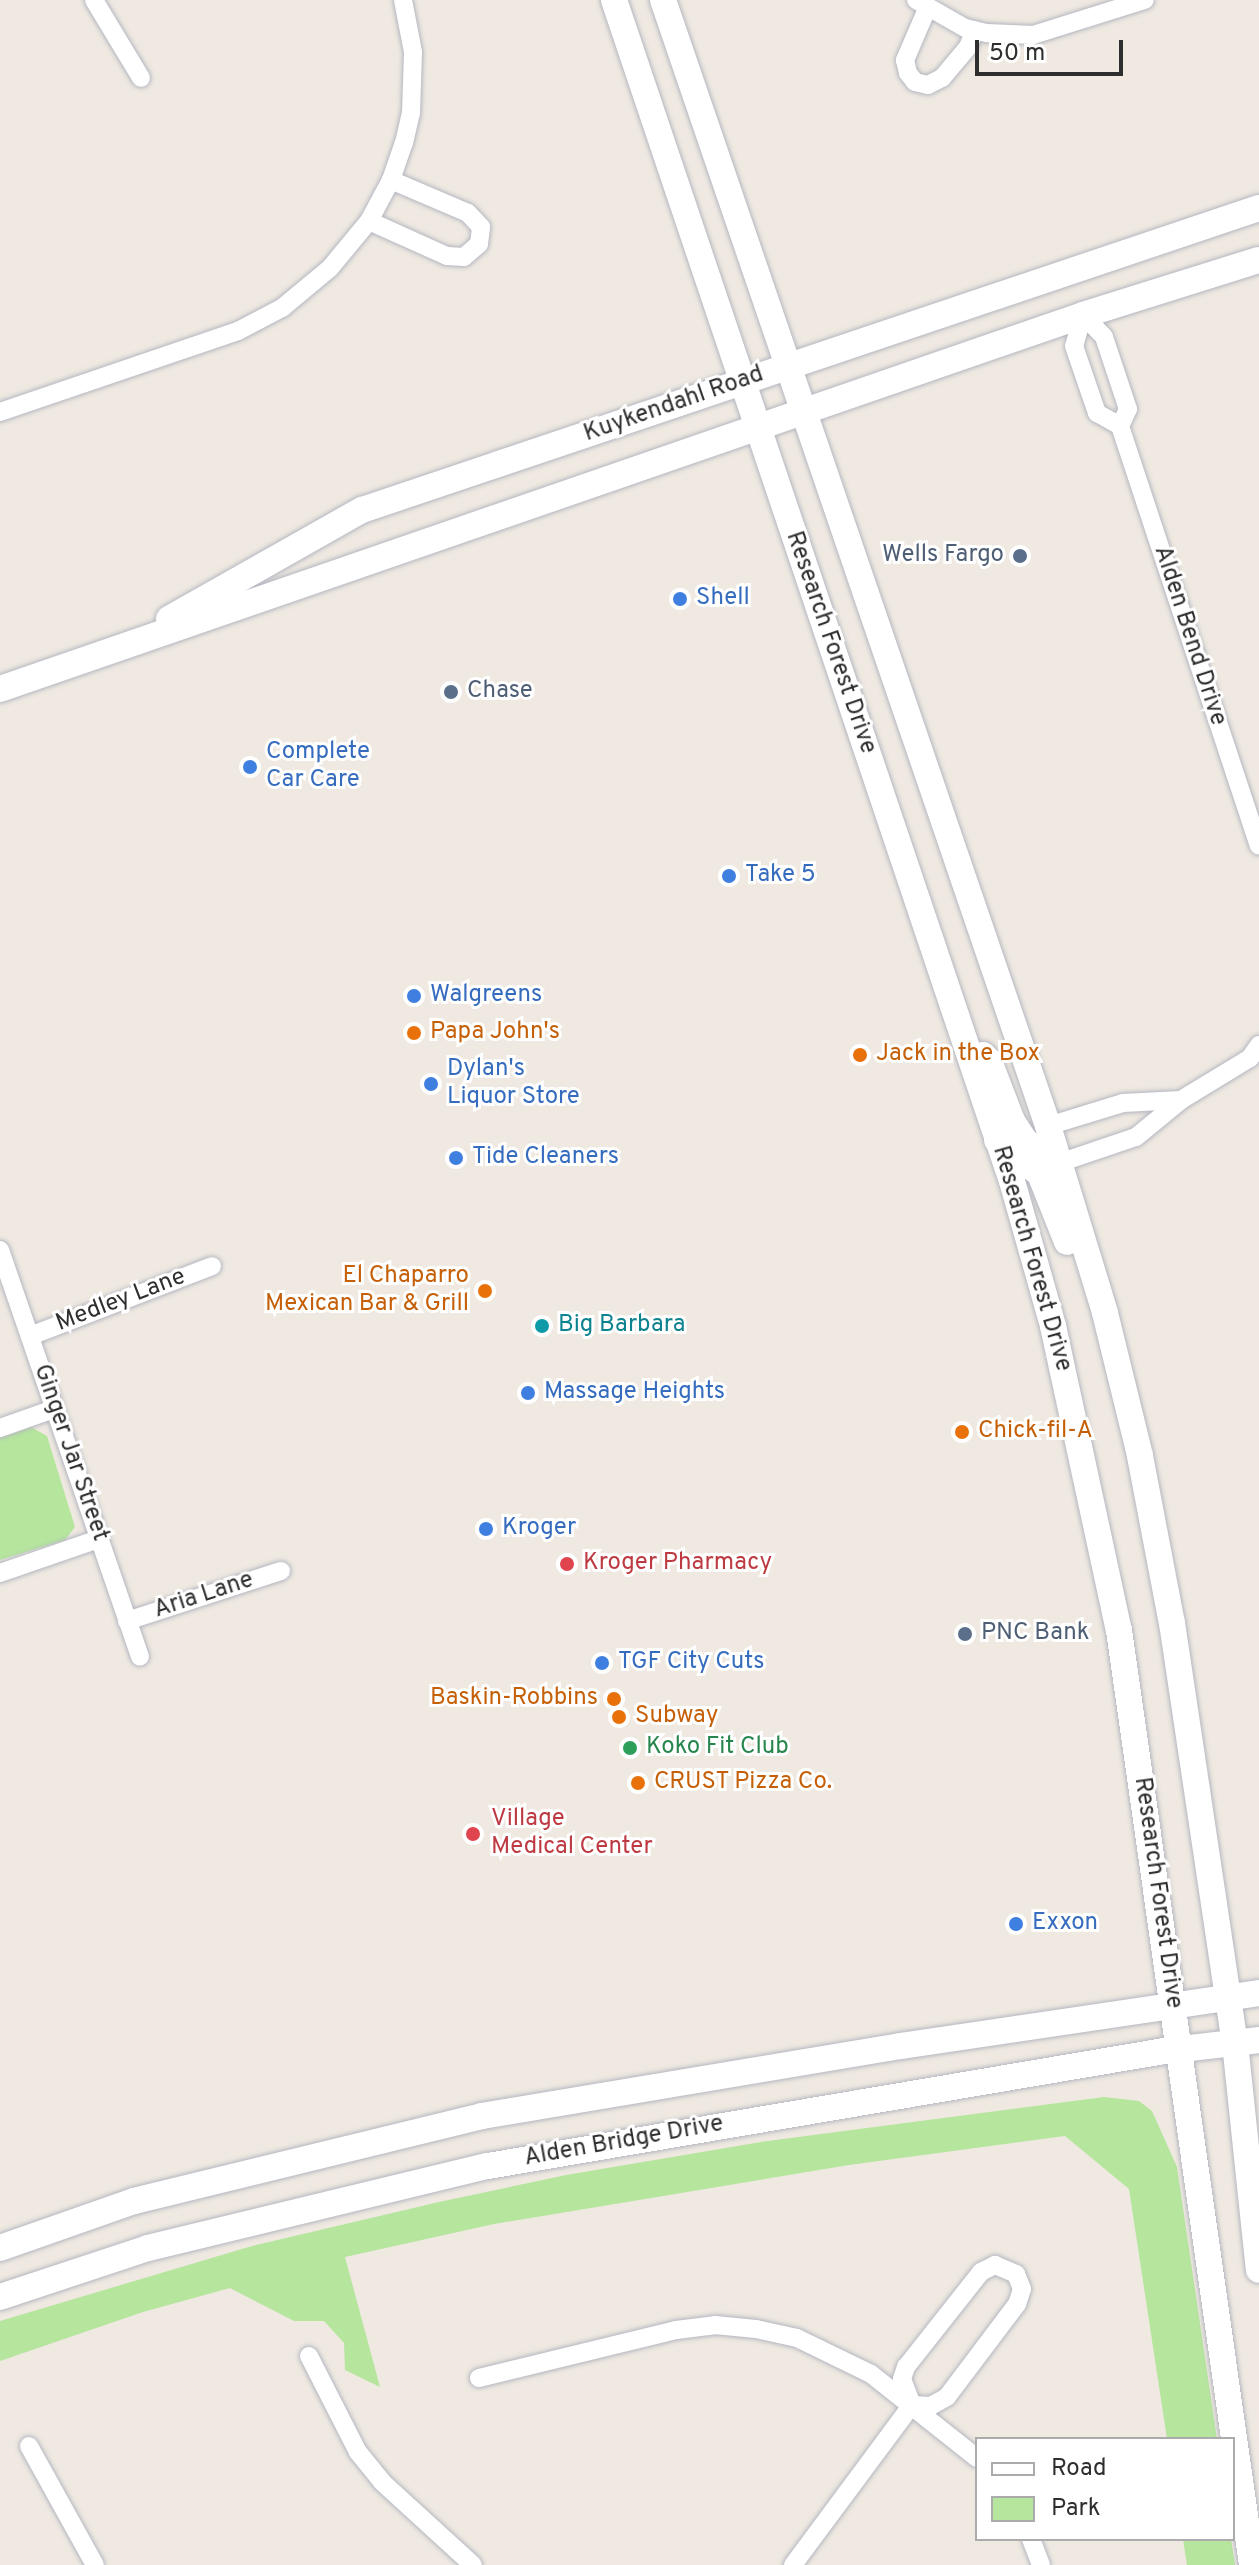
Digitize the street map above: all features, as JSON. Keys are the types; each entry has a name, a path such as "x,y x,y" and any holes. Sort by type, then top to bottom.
{"main road":[{"name":"Research Forest Drive","path":"614,0 997,1140 1053,1326 1087,1470 1119,1630 1234,2437"},
{"name":"Research Forest Drive","path":"663,0 1048,1126 1094,1278 1140,1456 1172,1623 1228,1998 1247,2042 1259,2270"},
{"name":"Kuykendahl Road","path":"111,651 362,510 1259,208"},
{"name":"Kuykendahl Road","path":"0,689 1083,315 1259,260"},
{"path":"961,1032 989,1061 1012,1121 1025,1141 1059,1163"},
{"path":"997,1140 1040,1174 1072,1254 1094,1278"},
{"name":"Alden Bridge Drive","path":"0,2248 134,2201 482,2116 901,2046 1259,1993"},
{"name":"Alden Bridge Drive","path":"0,2297 148,2248 488,2166 1179,2049 1247,2042"},
{"name":"Research Forest Drive","path":"1235,2445 1252,2565"}],"street":[{"path":"94,0 141,78"},
{"path":"0,412 238,331 282,308 340,257 369,221 391,180 404,143 413,82 413,52 403,0"},
{"path":"975,30 968,47 942,78 928,85 915,82 908,73 905,60 922,5 975,30 1033,35 1145,0"},
{"path":"369,221 447,256 464,257 479,244 481,227 468,213 391,180"},
{"name":"Alden Bend Drive","path":"1083,315 1104,337 1109,351 1128,409 1120,426"},
{"name":"Alden Bend Drive","path":"1083,315 1074,346 1097,413 1120,426 1259,846"},
{"path":"1059,1163 1136,1137 1181,1100 1250,1058 1259,1045"},
{"path":"1048,1126 1123,1103 1181,1100"},
{"name":"Ginger Jar Street","path":"0,1250 4,1276 30,1336 140,1657"},
{"name":"Medley Lane","path":"30,1336 212,1266"},
{"path":"0,1428 54,1409"},
{"path":"0,1573 99,1539"},
{"name":"Aria Lane","path":"127,1621 281,1571"},
{"path":"995,2265 1010,2269 1022,2289 1017,2304 947,2397 931,2406 912,2405 902,2379 906,2367 981,2272 995,2265"},
{"path":"479,2378 676,2330 715,2325 797,2338 871,2374 975,2456"},
{"path":"309,2356 340,2423 358,2452 382,2482 473,2565"},
{"path":"793,2565 912,2405"},
{"path":"29,2446 95,2565"},
{"path":"1032,2541 1041,2565"}],"green space":[{"path":"31,1427 47,1436 75,1527 65,1540 0,1560 0,1438"},
{"path":"1104,2097 1139,2101 1152,2111 1177,2167 1217,2437 1167,2437 1129,2189 1065,2136 849,2165 494,2224 345,2257 380,2387 345,2370 344,2343 324,2321 294,2321 230,2288 143,2312 0,2361 0,2321 252,2246 566,2175 761,2142"},
{"path":"1183,2541 1231,2541 1235,2565 1187,2565"}],"place":[{"name":"Wells Fargo","path":"1020,556"},
{"name":"Shell","path":"680,599"},
{"name":"Chase","path":"451,692"},
{"name":"Complete Car Care","path":"250,767"},
{"name":"Take 5","path":"729,876"},
{"name":"Walgreens","path":"414,996"},
{"name":"Papa John's","path":"414,1033"},
{"name":"Jack in the Box","path":"860,1055"},
{"name":"Dylan's Liquor Store","path":"431,1084"},
{"name":"Tide Cleaners","path":"456,1158"},
{"name":"El Chaparro Mexican Bar & Grill","path":"485,1291"},
{"name":"Big Barbara","path":"542,1326"},
{"name":"Massage Heights","path":"528,1393"},
{"name":"Chick-fil-A","path":"962,1432"},
{"name":"Kroger","path":"486,1529"},
{"name":"Kroger Pharmacy","path":"567,1564"},
{"name":"PNC Bank","path":"965,1634"},
{"name":"TGF City Cuts","path":"602,1663"},
{"name":"Baskin-Robbins","path":"614,1699"},
{"name":"Subway","path":"619,1717"},
{"name":"Koko Fit Club","path":"630,1748"},
{"name":"CRUST Pizza Co.","path":"638,1783"},
{"name":"Village Medical Center","path":"473,1834"},
{"name":"Exxon","path":"1016,1924"}]}
